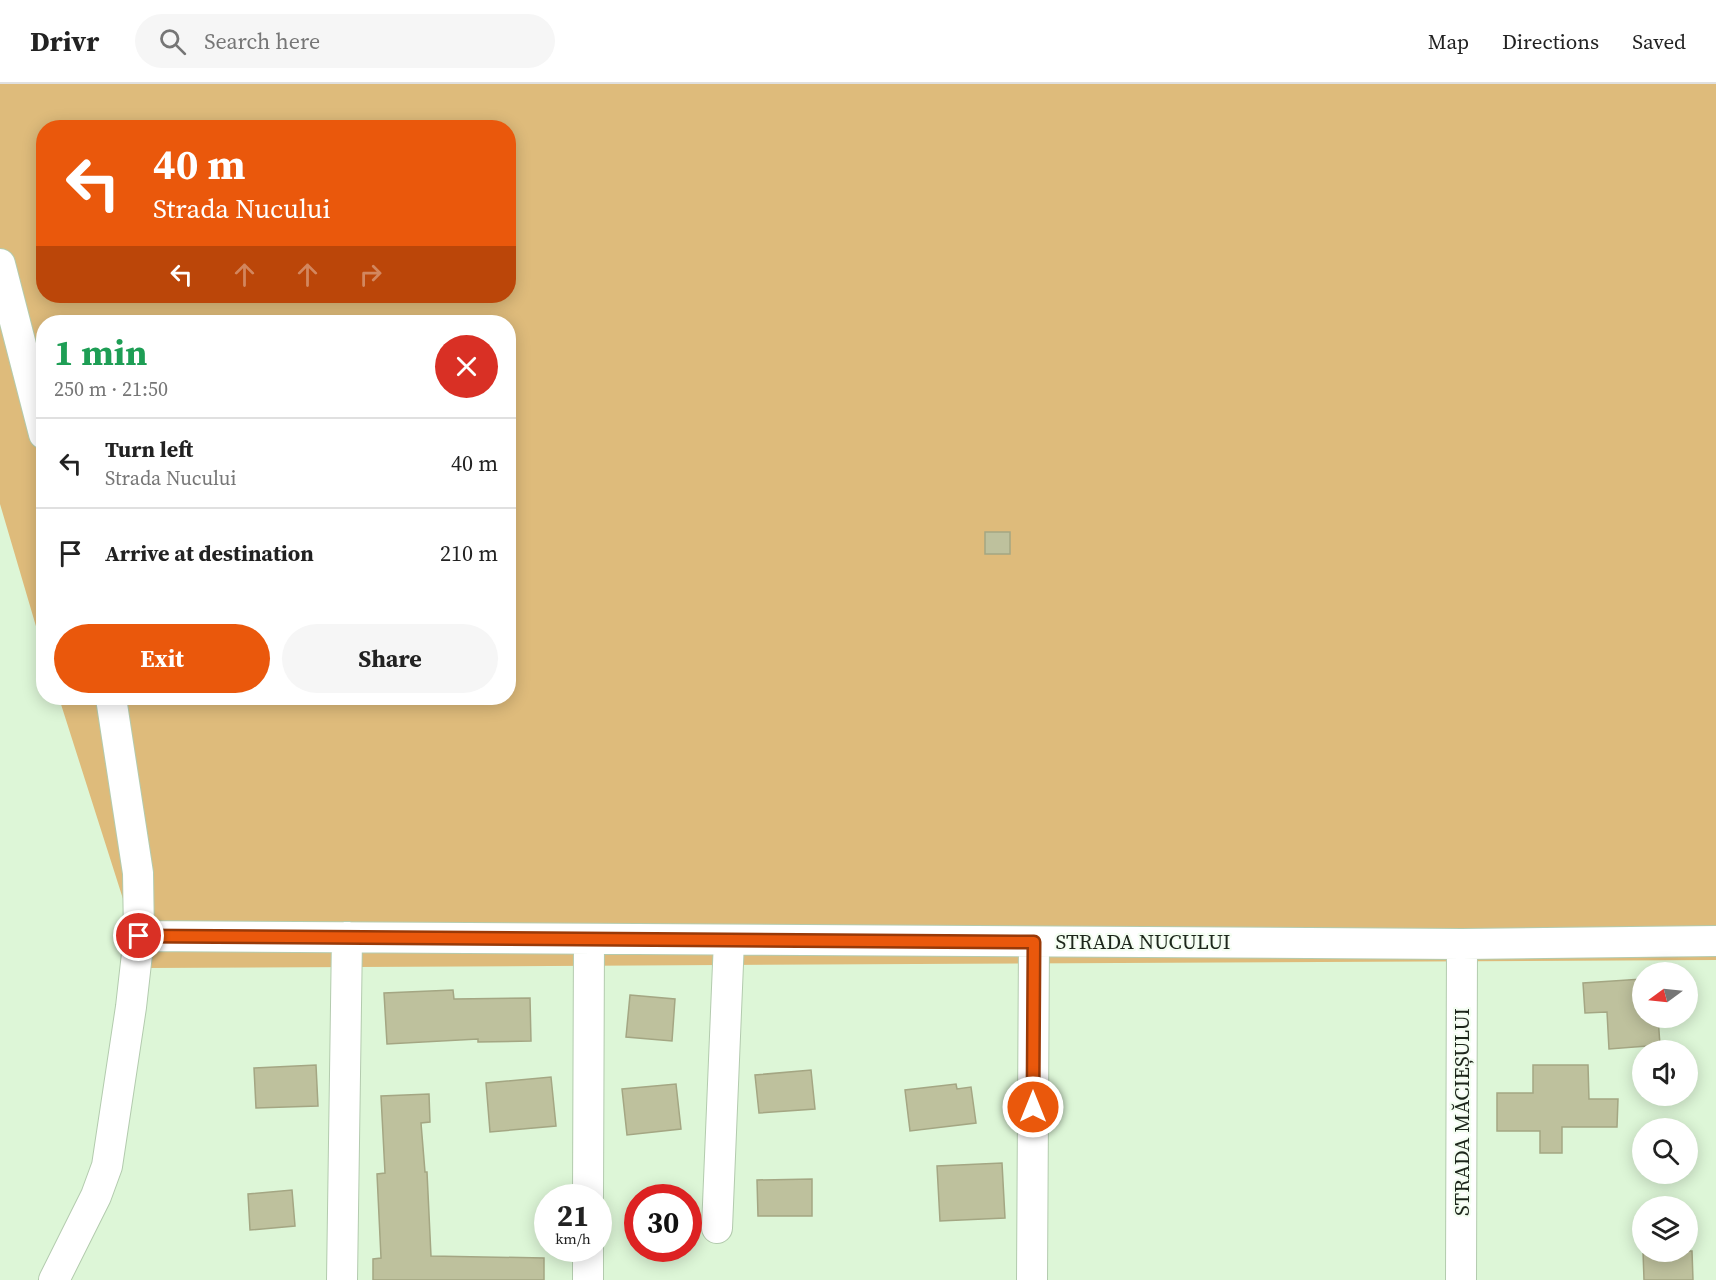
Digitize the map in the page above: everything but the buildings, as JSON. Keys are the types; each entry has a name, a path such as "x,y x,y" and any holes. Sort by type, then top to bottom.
{"street":[{"path":"0,264 36,403"},
{"path":"54,1280 96,1196 107,1166 131,1007 139,936 138,873 112,705"},
{"name":"STRADA NUCULUI","path":"139,936 1462,944 1716,941"},
{"path":"342,1280 347,937"},
{"path":"588,1184 589,939"},
{"path":"717,1228 729,940"},
{"path":"1032,1280 1034,942"},
{"name":"STRADA MĂCIEȘULUI","path":"1461,1280 1462,944"},
{"path":"588,1262 588,1280"}],"shaded area":[{"path":"0,84 1716,84 1716,960 145,968 61,705 516,705 516,315 36,315 36,626 0,504"}],"route":[{"path":"139,936 1034,942 1033,1107"}]}
